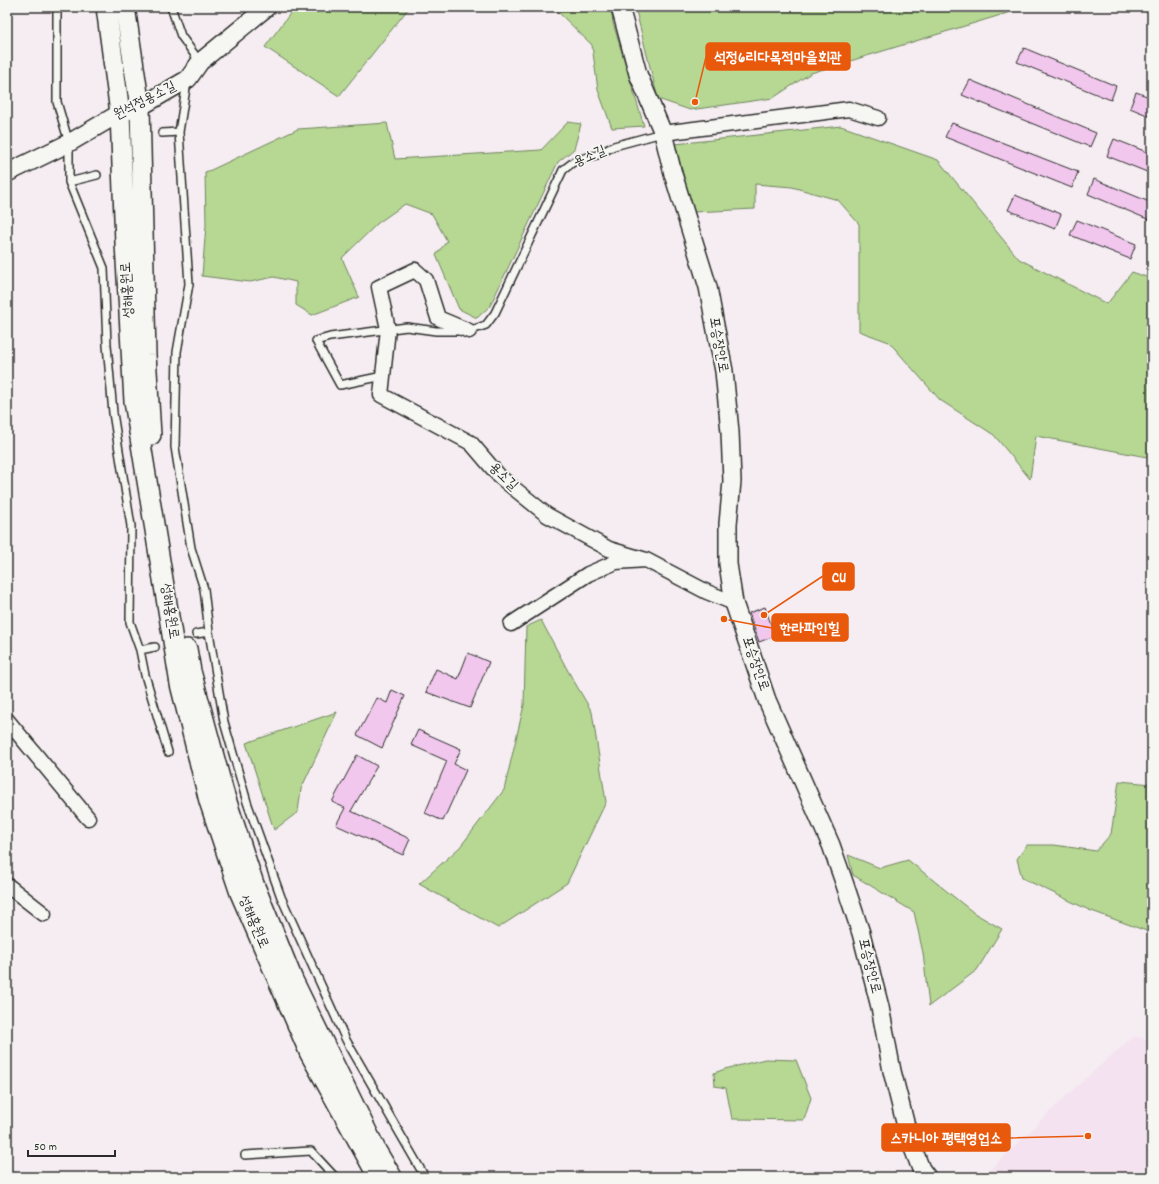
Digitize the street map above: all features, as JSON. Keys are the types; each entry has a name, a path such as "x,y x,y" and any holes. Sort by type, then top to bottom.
{"main road":[{"name":"성해홍원로","path":"106,7 120,113 125,243 134,401 180,684 209,801 240,893 310,1054 378,1177"},
{"name":"성해홍원로","path":"125,7 140,107 146,355 151,435 168,548 192,671 224,793 254,884 294,980 377,1152 392,1177"}],"street":[{"name":"원석정용소길","path":"7,173 69,143 120,113 140,107 188,79 200,62 267,7"},
{"name":"포승장안로","path":"620,7 638,74 663,133 673,174 708,287 724,371 730,432 732,481 728,524 728,564 734,603 767,700 831,845 861,933 880,1007 892,1070 909,1138 921,1169 927,1177"},
{"path":"663,133 849,109 878,118"},
{"name":"용소길","path":"469,331 438,318 426,280 415,270 379,287 388,329 381,395 471,443 500,477 547,515 609,549 646,560 707,592 734,603"},
{"path":"511,624 588,574 616,562 646,560"},
{"path":"7,720 88,818"},
{"path":"7,885 44,914"}],"lane":[{"path":"57,7 58,102 69,143 69,182 104,268 107,345 113,413 131,526 130,622 140,650 145,675 168,752"},
{"path":"172,7 181,36 200,62"},
{"path":"188,79 179,132 189,284 177,352 175,447 191,548 204,589 209,632 224,722 247,802 280,897 346,1040 425,1177"},
{"path":"162,134 179,132"},
{"name":"용소길","path":"383,376 340,386 316,341 330,337 407,327 436,331 469,331 486,324 495,313 563,170 576,160 597,155 614,146 663,133"},
{"path":"69,182 96,175"},
{"path":"196,634 209,632"},
{"path":"140,650 155,647"},
{"path":"245,1155 311,1151 335,1177"}],"shaded area":[{"path":"1134,1036 1152,1042 1152,1177 983,1177 1066,1096"}],"green space":[{"path":"295,7 405,7 408,9 339,96 265,47"},
{"path":"553,7 611,7 613,23 644,126 612,128 598,90 592,45"},
{"path":"635,7 1027,7 811,73 773,98 690,110 658,99"},
{"path":"568,122 581,124 574,149 558,162 490,306 477,318 459,309 436,255 447,241 432,214 405,204 378,223 342,258 359,297 312,315 296,305 296,282 274,277 250,282 202,276 206,225 205,172 298,129 387,123 395,159 541,150"},
{"path":"841,126 938,160 1019,259 1107,304 1132,272 1152,279 1152,458 1036,436 1030,479 994,435 940,400 889,342 859,331 859,224 838,200 792,187 755,184 755,209 693,212 675,144"},
{"path":"541,620 592,712 606,802 567,883 498,928 419,884 460,847 504,790 524,705 526,627"},
{"path":"337,712 301,789 298,812 274,830 246,743"},
{"path":"1119,781 1152,784 1152,933 1089,910 1022,878 1017,859 1027,845 1054,845 1096,851 1111,834"},
{"path":"848,855 880,868 908,860 974,913 1002,929 977,970 929,1006 923,953 914,912 853,875"},
{"path":"765,1059 796,1060 811,1098 804,1120 732,1119 726,1088 715,1086 714,1073"}],"building":[{"path":"1024,48 1116,86 1111,100 1017,62"},
{"path":"970,80 1096,133 1090,147 962,95"},
{"path":"1136,92 1152,98 1152,117 1130,108"},
{"path":"952,123 1078,172 1072,188 945,137"},
{"path":"1114,139 1152,154 1152,174 1107,156"},
{"path":"1094,179 1152,203 1152,221 1088,194"},
{"path":"1015,195 1061,214 1055,229 1008,210"},
{"path":"1077,220 1136,244 1130,259 1070,235"},
{"path":"765,607 775,636 759,642 749,613"},
{"path":"468,653 489,662 470,708 426,692 436,669 458,679"},
{"path":"392,690 405,696 382,748 357,735 377,698 387,703"},
{"path":"418,730 461,749 454,764 466,770 443,821 425,813 447,761 411,745"},
{"path":"357,755 377,766 351,811 410,839 403,855 336,825 345,808 332,802"}],"place":[{"name":"석정6리다목적마을회관","path":"695,102"},
{"name":"CU","path":"764,615"},
{"name":"한라파인힐","path":"724,619"},
{"name":"스카니아 평택영업소","path":"1088,1136"}]}
